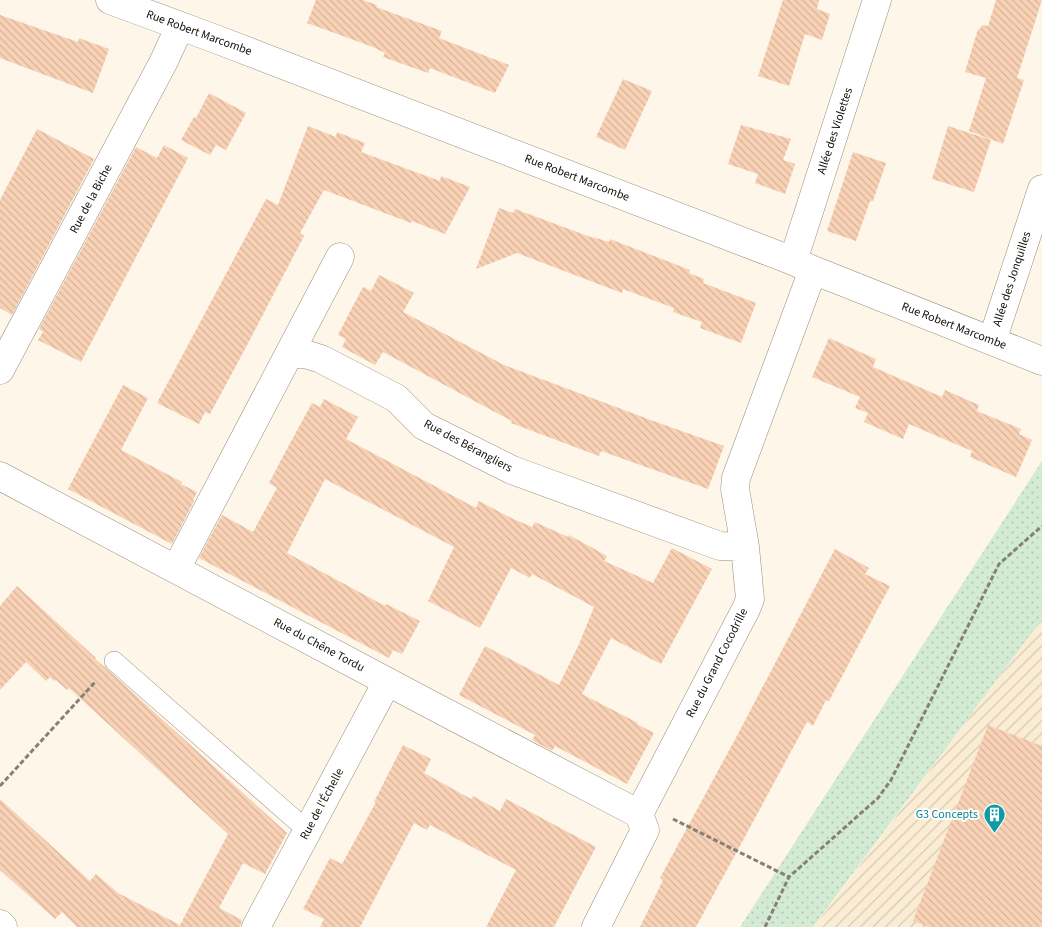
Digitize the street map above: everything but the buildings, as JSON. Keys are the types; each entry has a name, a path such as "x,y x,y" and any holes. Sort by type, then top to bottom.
{"street":[{"name":"Rue Robert Marcombe","path":"110,0 803,266 1042,361"},
{"name":"Allée des Violettes","path":"803,266 877,0"},
{"name":"Rue de la Biche","path":"0,370 159,70 180,26"},
{"name":"Allée des Jonquilles","path":"992,340 1042,189"},
{"path":"176,569 340,257"},
{"name":"Rue du Grand Cocodrille","path":"639,814 750,599 745,547 735,489 736,478 803,266"},
{"name":"Rue des Bérangliers","path":"290,354 305,354 321,359 396,398 424,426 512,470 720,546 745,547"},
{"name":"Rue du Chêne Tordu","path":"0,476 639,814"},
{"name":"Rue de l'Échelle","path":"256,927 388,682"},
{"path":"596,927 645,830 639,814"},
{"path":"0,924 3,927"}],"lane":[{"path":"114,661 308,831"}],"path":[{"path":"765,927 789,877 878,798 891,780 1000,564 1042,526"},
{"path":"0,786 114,661"},
{"path":"671,818 789,877"}],"shaded area":[{"path":"1042,619 1042,927 813,927 826,911"}],"green space":[{"path":"1042,461 1042,619 813,927 740,927"}],"place":[{"name":"G3 Concepts","path":"994,833"}]}
